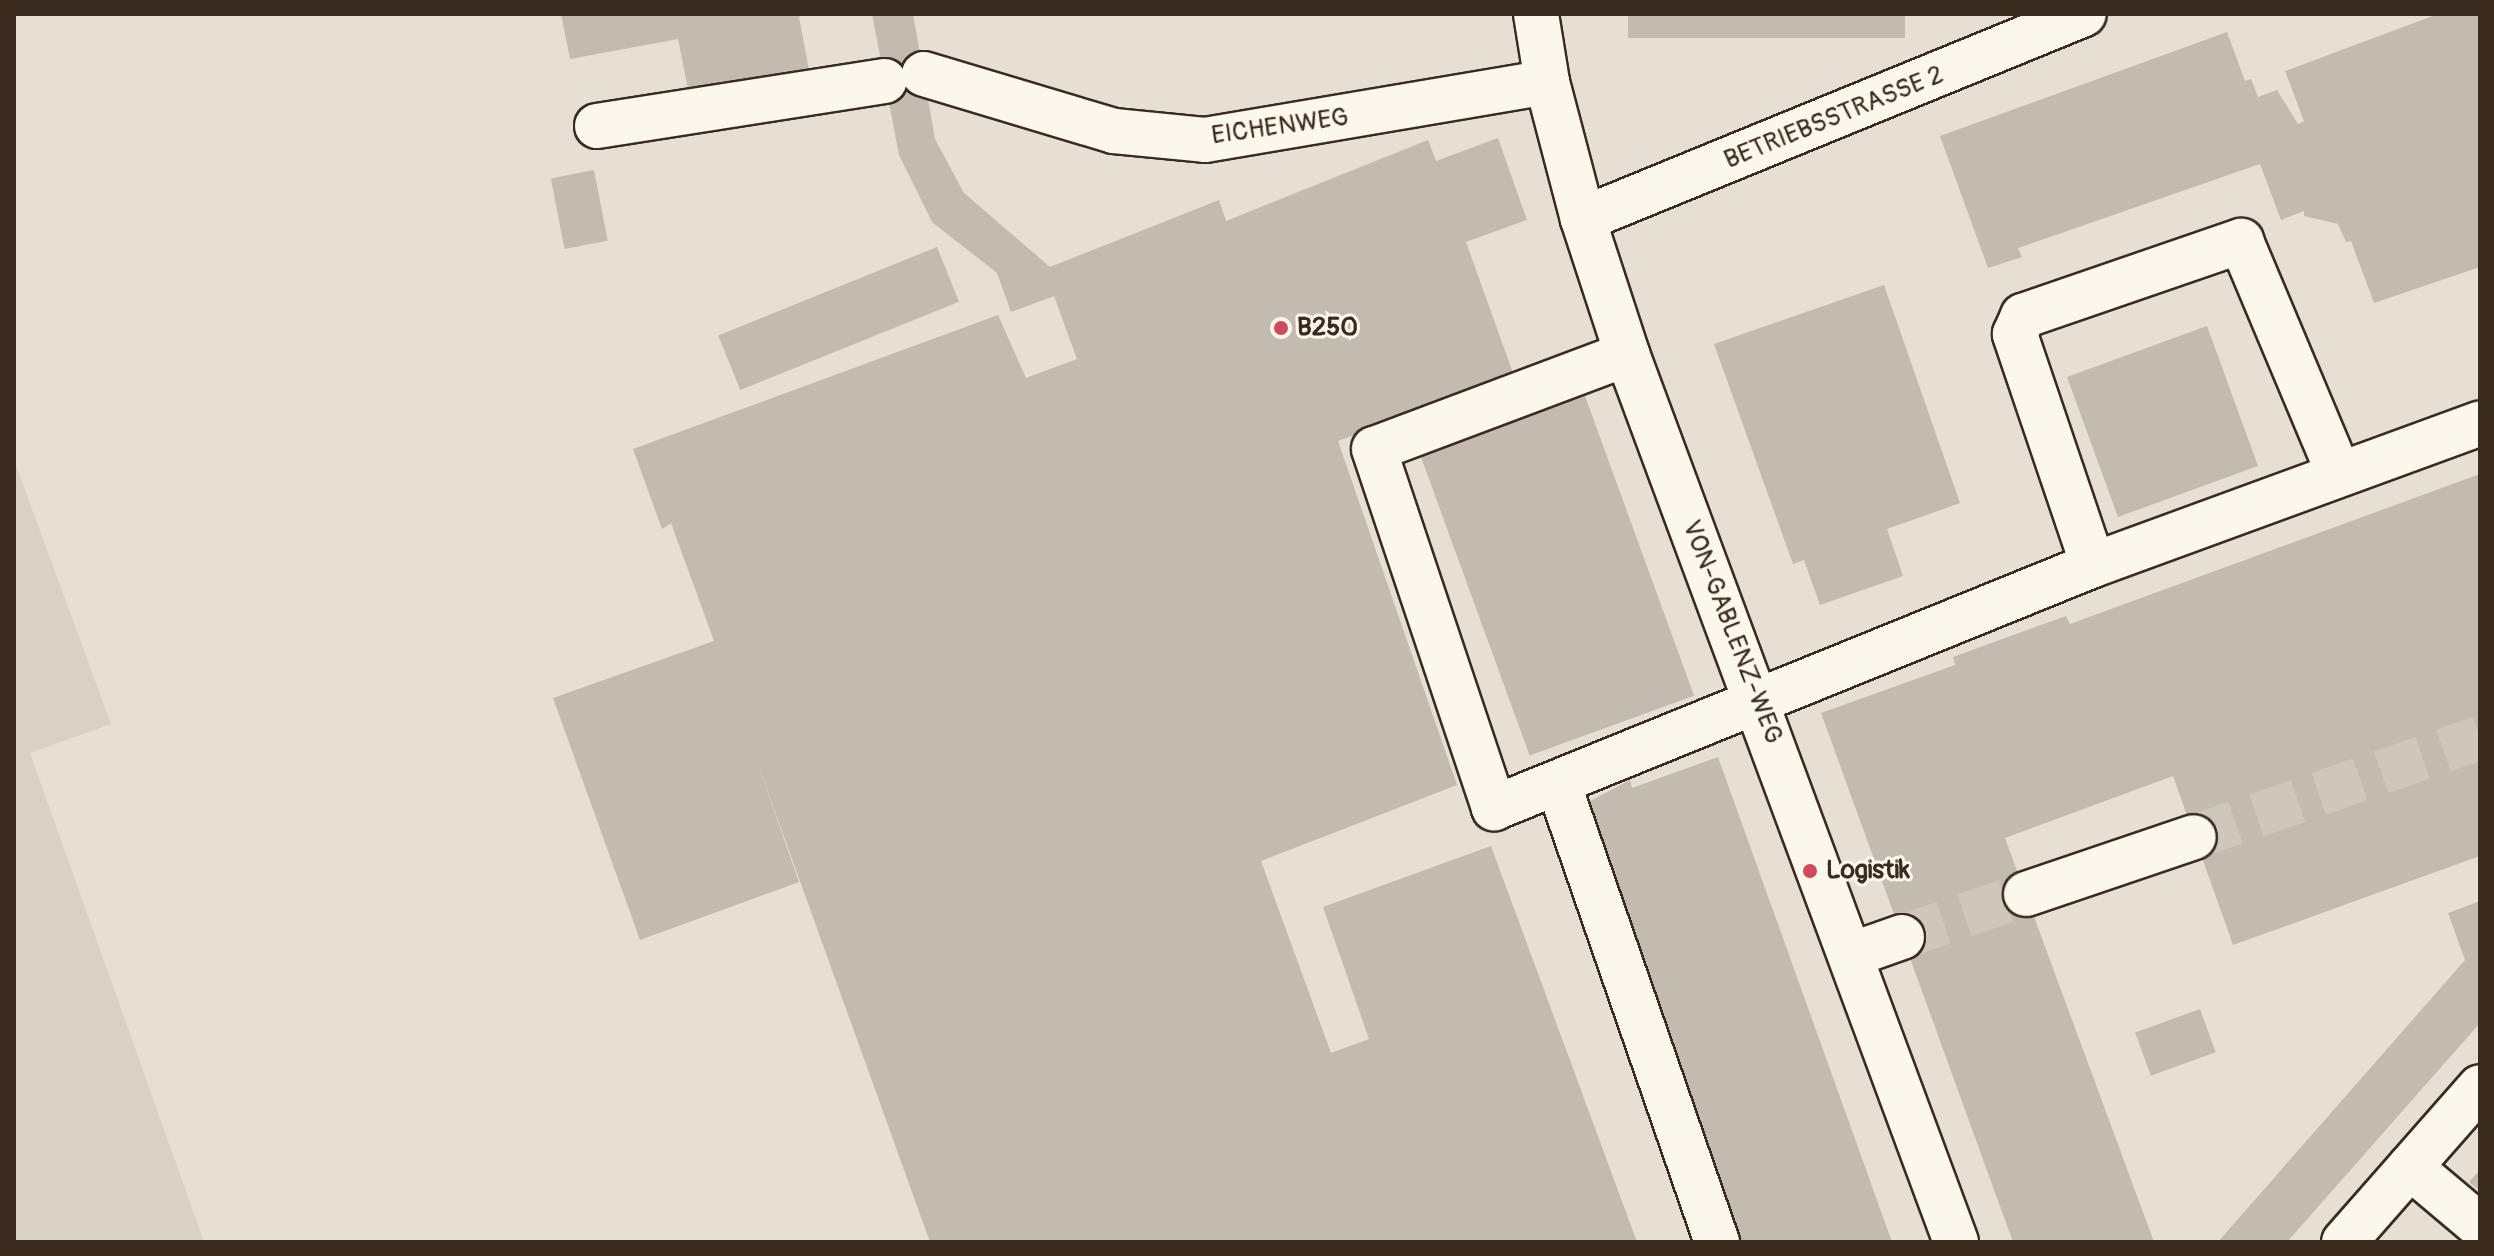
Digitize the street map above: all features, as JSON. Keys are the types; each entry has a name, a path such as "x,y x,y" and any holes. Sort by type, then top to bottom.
{"lane":[{"name":"VON-GABLENZ-WEG","path":"1536,14 1547,82 1583,219 1627,354 1956,1242"},
{"name":"BETRIEBSSTRASSE 2","path":"1583,219 2084,14"},
{"name":"EICHENWEG","path":"597,126 904,77 1114,131 1205,140 1547,82"},
{"path":"2093,565 2015,334 2023,316 2241,241 2339,474"},
{"path":"1627,354 1374,449 1494,808 1757,698 2093,565 2480,423"},
{"path":"1558,783 1717,1242"},
{"path":"2026,894 2194,837"},
{"path":"1851,955 1902,937"},
{"path":"2344,1242 2480,1087"},
{"path":"2410,1167 2480,1226"}],"shaded area":[{"path":"14,14 2480,14 2480,1242 14,1242"},
{"path":"14,460 111,724 30,753 204,1242 14,1242"}],"building":[{"path":"561,14 804,14 799,17 809,70 689,94 678,39 570,59"},
{"path":"872,14 913,14 935,139 964,193 1050,267 1219,200 1226,221 1428,140 1436,161 1498,138 1527,220 1466,242 1514,376 1338,441 1457,785 1261,861 1331,1053 1369,1039 1323,907 1491,846 1637,1242 930,1242 756,759 799,882 640,940 553,698 714,641 671,523 662,529 633,449 998,315 1026,378 1077,359 1054,296 1011,312 997,273 932,222 899,155"},
{"path":"1628,14 1905,14 1905,38 1628,38"},
{"path":"2438,14 2480,14 2480,267 2374,303 2351,241 2346,242 2338,224 2304,216 2304,211 2281,220 2260,164 2018,248 2022,257 1988,268 1940,136 2227,32 2245,81 2251,79 2258,97 2277,90 2298,124 2304,121 2285,71"},
{"path":"594,170 608,241 565,249 551,178"},
{"path":"937,247 959,302 740,390 718,335"},
{"path":"1884,285 1960,503 1887,529 1903,576 1820,605 1804,560 1793,564 1714,344"},
{"path":"2207,326 2258,466 2118,517 2067,377"},
{"path":"1585,396 1694,696 1530,756 1421,456"},
{"path":"2480,474 2480,856 2233,945 2173,776 2005,838 2154,1242 2013,1242 1821,713 1955,665 1953,657 2066,616 2070,624"},
{"path":"1718,757 1892,1242 1729,1242 1573,810 1630,780 1632,788"},
{"path":"2480,901 2480,1023 2287,1242 2218,1242 2465,960 2448,913"},
{"path":"2200,1009 2216,1052 2151,1076 2135,1033"},
{"path":"2480,1170 2480,1191 2469,1182"}],"tunnel":[{"path":"2194,837 2480,738"},
{"path":"1902,937 2026,894"}],"place":[{"name":"B250","path":"1281,328"},
{"name":"Logistik","path":"1810,871"}]}
